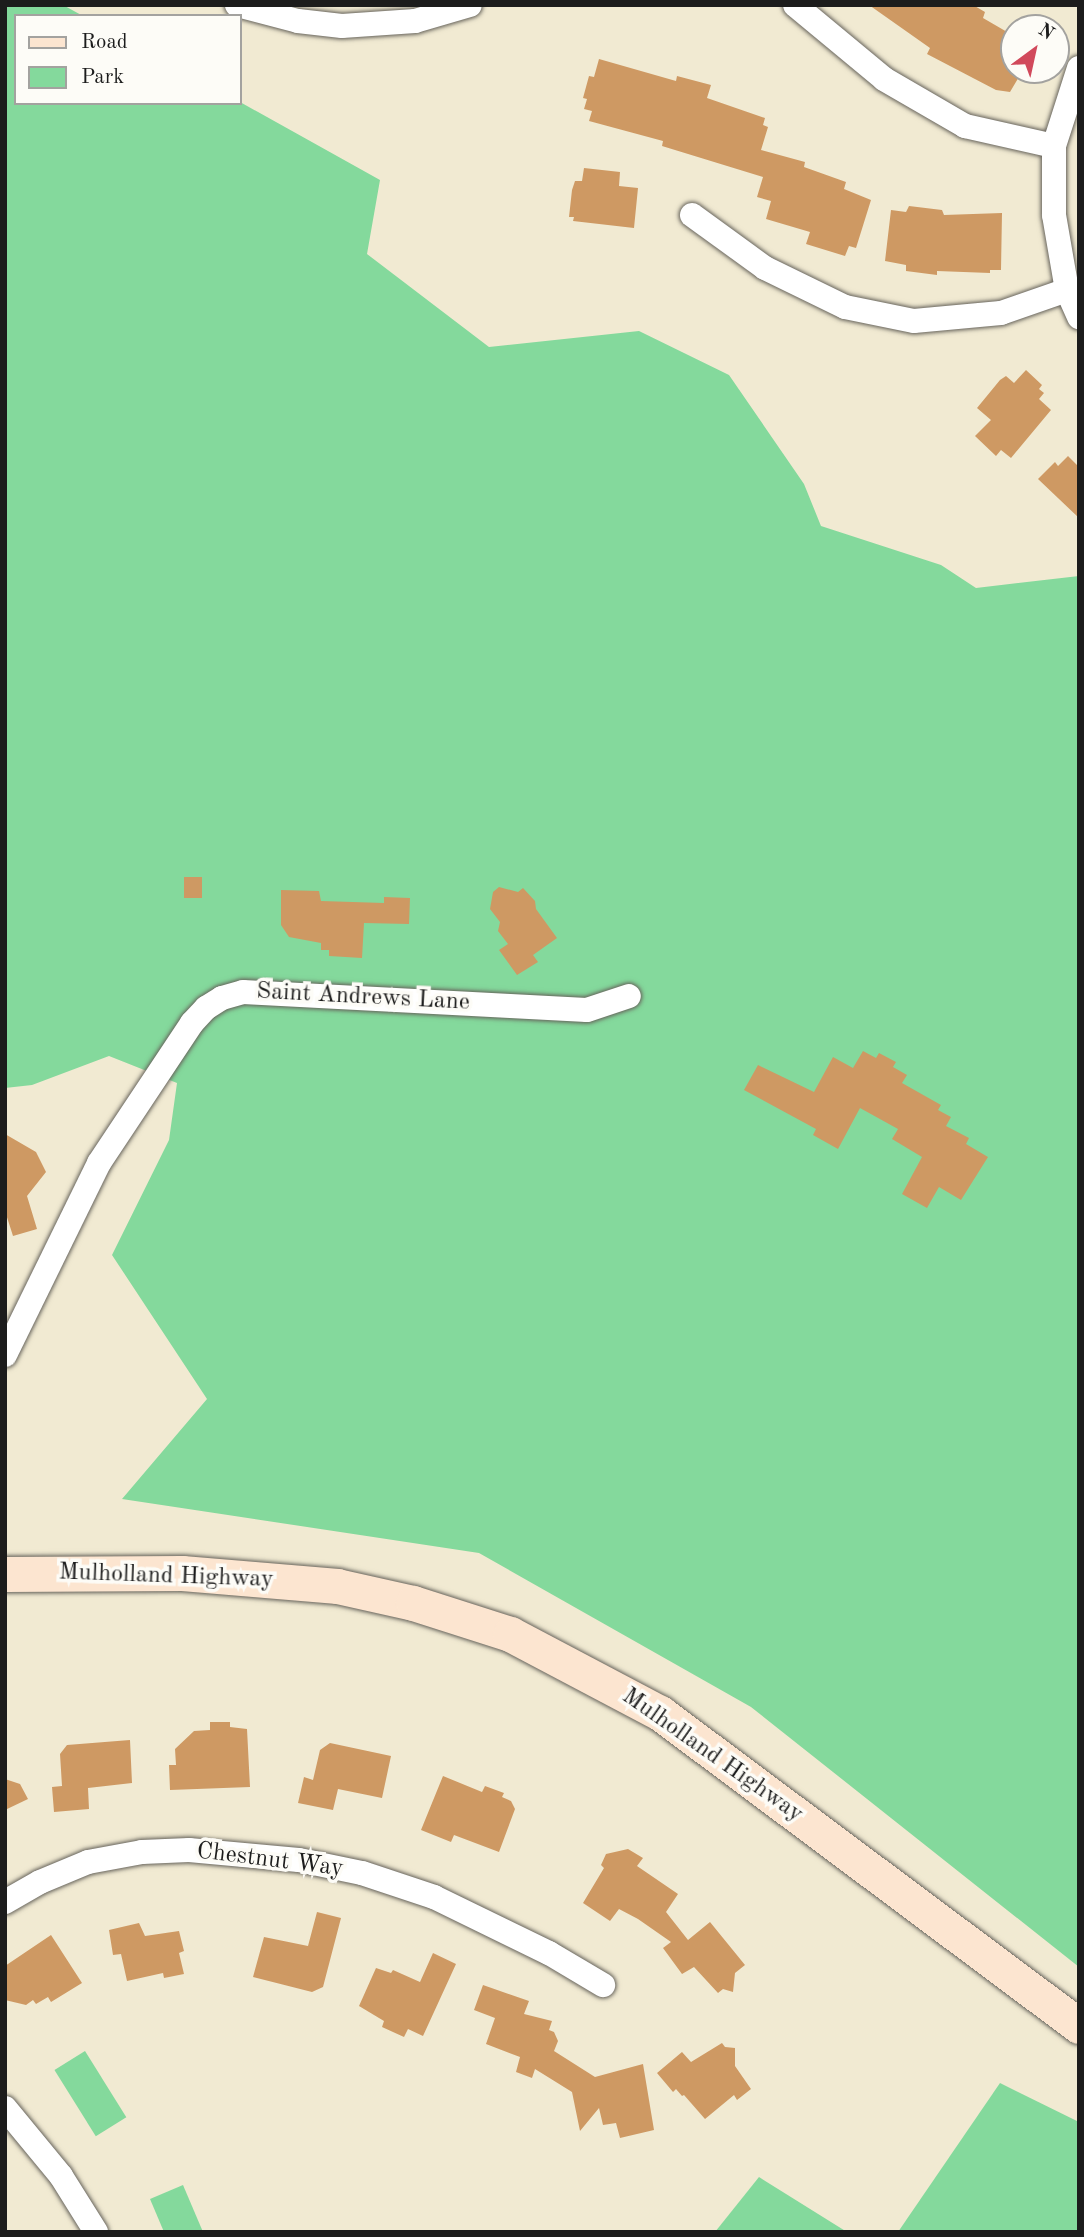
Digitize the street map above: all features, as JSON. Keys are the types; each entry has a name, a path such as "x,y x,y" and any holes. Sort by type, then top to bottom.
{"main road":[{"name":"Mulholland Highway","path":"5,1574 182,1573 337,1586 413,1603 510,1634 660,1713 1079,2026"}],"street":[{"path":"237,5 298,21 342,26 415,21 470,5"},
{"path":"795,5 884,79 965,126 1054,146"},
{"path":"1079,68 1054,146 1054,215 1067,290 1079,317"},
{"path":"692,215 765,268 845,307 914,321 1001,313 1067,290"},
{"name":"Saint Andrews Lane","path":"5,1355 99,1163 192,1023 206,1008 222,998 243,992 587,1010 629,996"},
{"name":"Chestnut Way","path":"5,1902 40,1882 88,1862 142,1852 190,1850 299,1860 362,1873 434,1897 550,1953 603,1985"},
{"path":"5,2108 61,2176 96,2232"}],"green space":[{"path":"5,5 63,5 79,14 14,14 14,105 242,103 380,180 367,254 489,347 639,331 729,375 804,484 821,526 941,565 976,588 1079,576 1079,1967 751,1707 479,1553 122,1499 207,1399 112,1255 169,1140 177,1083 109,1056 32,1085 5,1088"},
{"path":"85,2051 126,2117 96,2136 54,2070"},
{"path":"1000,2083 1079,2122 1079,2232 898,2232"},
{"path":"759,2177 847,2232 715,2232"},
{"path":"183,2185 203,2232 164,2232 150,2199"}],"building":[{"path":"869,5 973,5 985,12 983,18 1000,28 1000,84 1015,84 1010,92 996,90 927,54 930,48"},
{"path":"599,59 676,81 677,76 711,85 707,98 765,118 763,125 768,127 761,150 805,162 804,167 846,182 844,189 871,200 856,248 849,246 845,256 806,244 810,232 766,219 771,201 757,197 763,177 662,146 663,141 589,121 592,111 584,109 587,99 583,98 589,76 594,77"},
{"path":"584,168 620,172 619,186 638,188 634,228 573,221 574,217 569,217 572,190 575,181 582,181"},
{"path":"909,206 942,210 944,215 1002,213 1001,270 990,270 990,273 937,271 937,275 906,271 906,265 885,261 891,210 906,212"},
{"path":"1026,370 1042,385 1039,389 1044,393 1039,399 1051,410 1011,458 1001,450 996,456 975,436 991,420 977,408 1000,380 1006,376 1014,383"},
{"path":"1068,456 1079,467 1079,518 1038,479 1055,462 1058,466"},
{"path":"184,877 202,877 202,898 184,898"},
{"path":"499,887 518,892 523,888 535,901 536,909 557,938 533,955 538,962 517,975 499,950 508,944 498,931 500,922 490,909 493,892"},
{"path":"281,890 319,891 321,901 384,903 384,897 410,898 409,924 364,923 362,958 329,956 329,950 321,950 321,943 289,937 281,925"},
{"path":"863,1051 876,1058 879,1053 896,1062 893,1067 907,1075 902,1083 941,1105 938,1110 951,1117 946,1126 969,1138 966,1144 988,1157 961,1200 939,1187 927,1208 902,1194 922,1157 892,1139 898,1129 860,1108 838,1149 813,1135 816,1129 744,1090 758,1065 814,1092 833,1057 853,1068"},
{"path":"5,1134 36,1152 46,1172 27,1196 37,1229 13,1236 5,1211"},
{"path":"210,1722 230,1722 230,1727 247,1729 250,1787 170,1790 169,1765 176,1765 175,1749 194,1731 210,1730"},
{"path":"130,1740 132,1783 88,1788 89,1809 54,1812 52,1787 62,1786 60,1754 67,1745"},
{"path":"330,1743 391,1756 382,1798 338,1789 333,1810 298,1803 304,1777 313,1780 320,1750"},
{"path":"443,1776 482,1792 485,1786 504,1793 502,1797 511,1801 515,1809 499,1852 454,1835 451,1842 421,1830"},
{"path":"5,1779 20,1784 28,1799 5,1810"},
{"path":"628,1849 643,1858 637,1866 678,1894 666,1912 688,1940 710,1922 745,1965 735,1973 733,1992 723,1989 718,1993 694,1967 682,1974 663,1948 671,1942 638,1919 619,1909 610,1921 583,1903 604,1868 601,1865 606,1854"},
{"path":"317,1912 341,1918 323,1987 312,1992 253,1977 264,1937 308,1946"},
{"path":"139,1923 145,1936 179,1931 184,1951 179,1953 184,1974 164,1978 163,1973 127,1981 121,1954 113,1955 109,1930"},
{"path":"51,1935 82,1983 51,2002 48,1997 36,2004 33,2000 26,2005 5,2000 5,1966"},
{"path":"433,1953 456,1964 423,2036 408,2029 404,2037 382,2027 384,2021 359,2006 376,1968 391,1973 393,1970 420,1982"},
{"path":"483,1985 529,2001 524,2014 552,2021 549,2030 554,2032 558,2041 554,2051 595,2077 643,2064 654,2130 620,2138 616,2123 603,2125 599,2108 580,2131 572,2092 535,2069 532,2078 516,2072 520,2057 486,2044 495,2018 474,2010"},
{"path":"722,2043 725,2047 735,2048 735,2066 751,2089 737,2100 734,2095 705,2119 684,2095 676,2089 673,2092 657,2073 682,2052 691,2062"}]}
